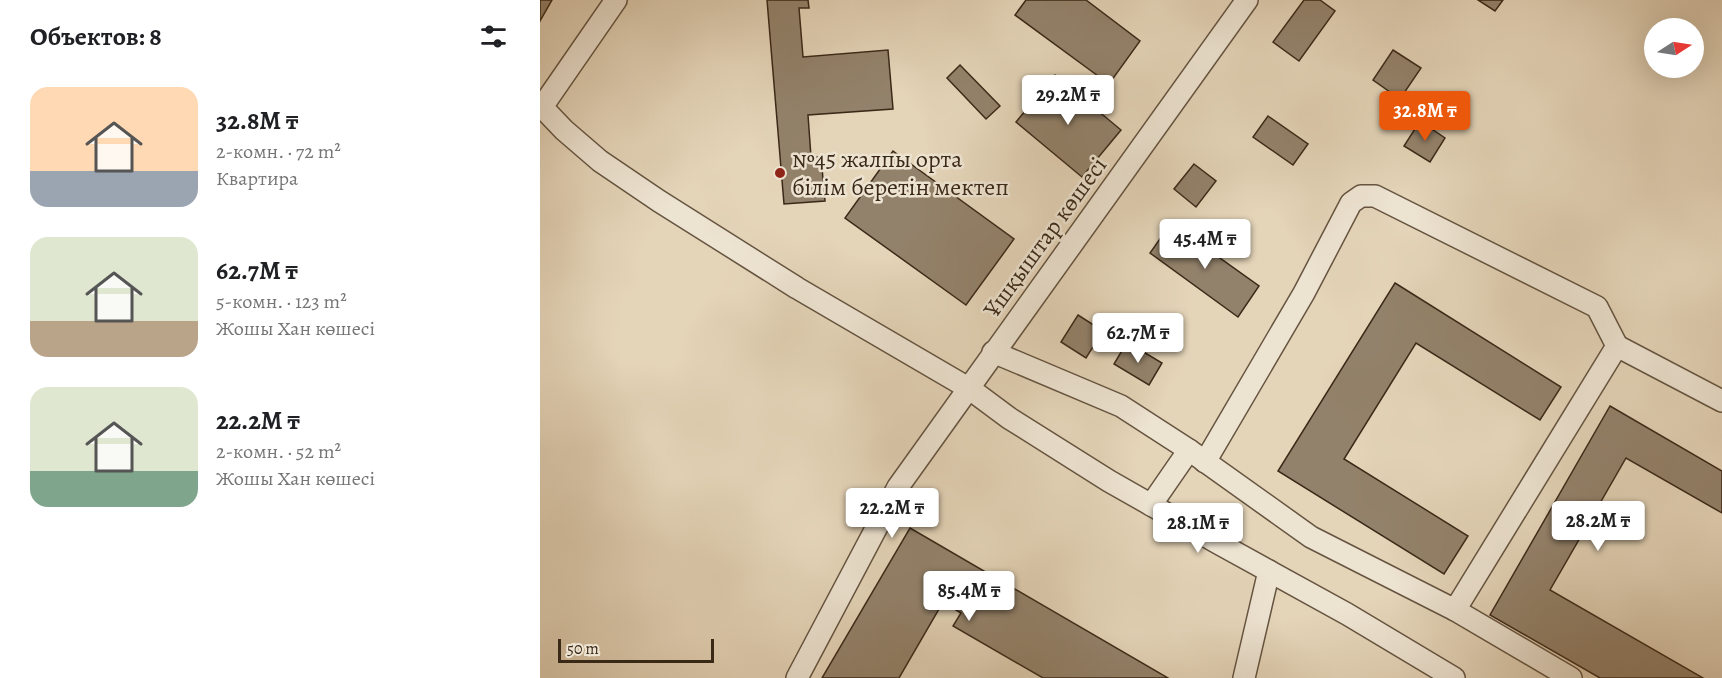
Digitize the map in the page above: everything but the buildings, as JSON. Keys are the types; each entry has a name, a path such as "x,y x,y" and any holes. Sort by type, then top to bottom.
{"street":[{"path":"616,0 541,107 600,161 797,288 970,389 1026,429 1151,505 1347,614 1454,678"},
{"name":"Ұшқыштар көшесі","path":"797,678 898,487 1247,0"},
{"path":"1151,505 1197,456 1304,293 1352,203 1361,196 1375,196 1597,307 1617,346 1722,401"},
{"path":"1455,610 1617,346"},
{"path":"993,352 1121,406 1197,456 1311,537 1455,610 1570,678"},
{"path":"1244,678 1269,571"}],"place":[{"name":"№45 жалпы орта білім беретін мектеп","path":"780,173"}]}
